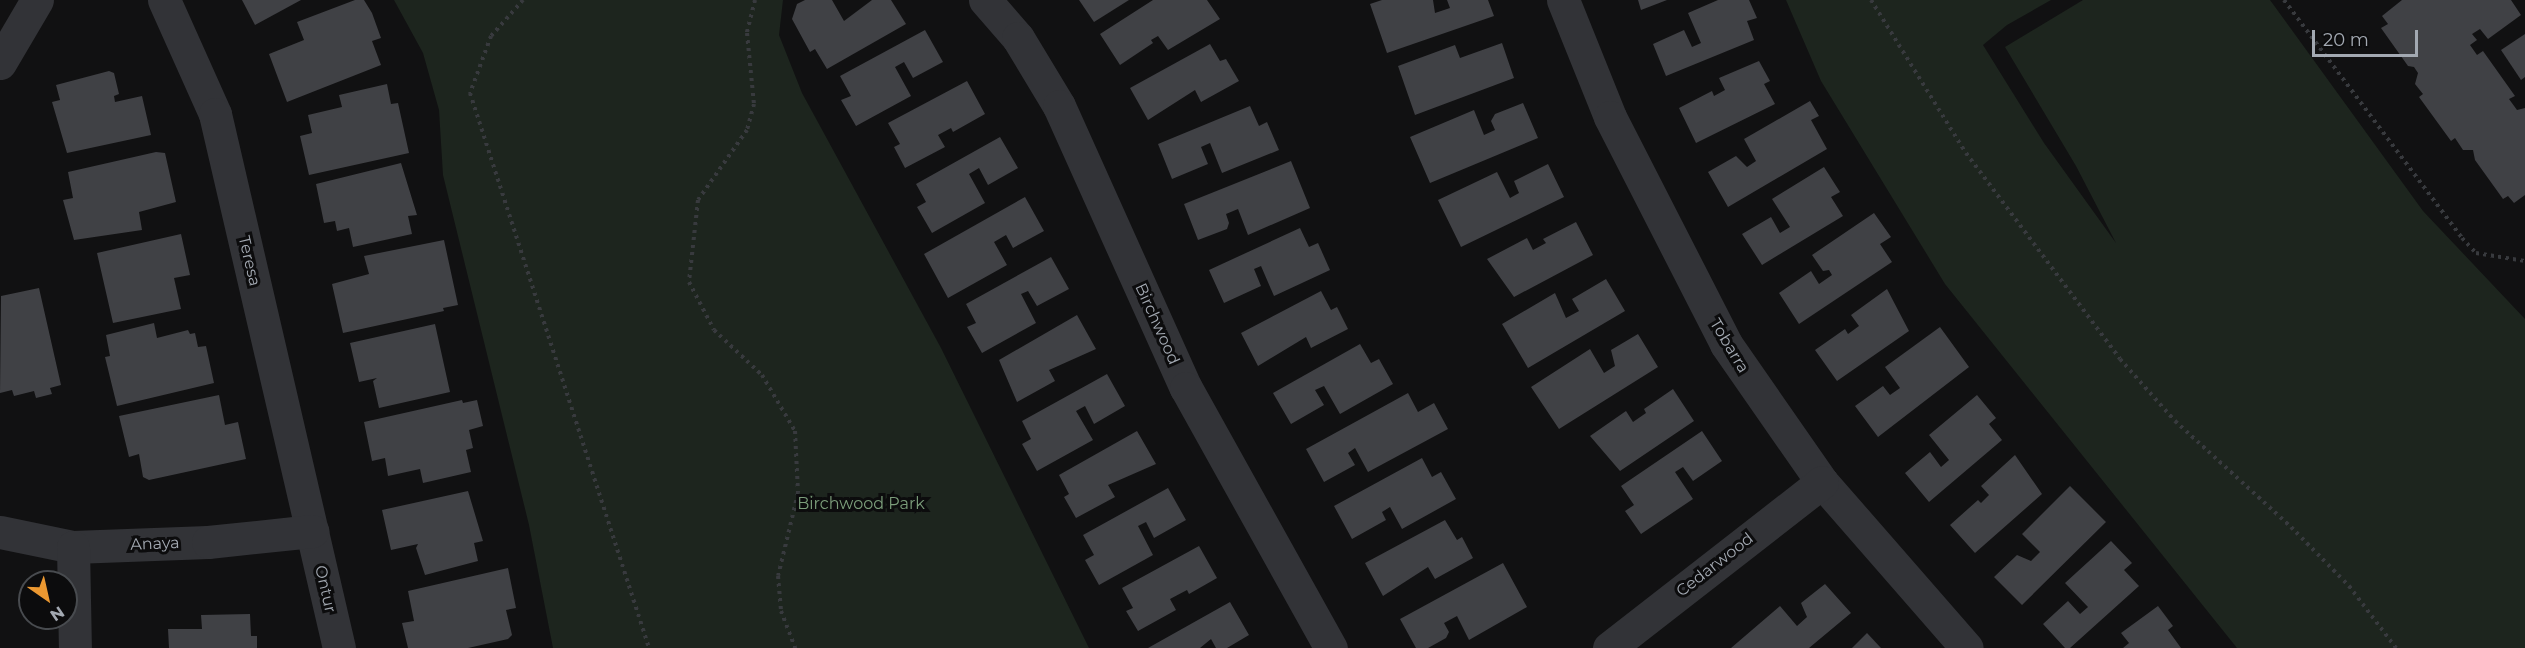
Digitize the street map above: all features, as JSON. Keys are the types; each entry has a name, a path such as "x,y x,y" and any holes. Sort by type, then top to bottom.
{"street":[{"path":"0,63 37,0"},
{"name":"Teresa","path":"164,0 215,114 312,531"},
{"name":"Birchwood","path":"985,0 1018,38 1059,106 1186,388 1331,648"},
{"name":"Tobarra","path":"1563,0 1610,117 1726,344 1822,483 1967,648"},
{"name":"Cedarwood","path":"1609,648 1822,483"},
{"name":"Anaya","path":"0,532 73,547 208,542 312,531"},
{"name":"Ontur","path":"312,531 339,648"},
{"path":"73,547 75,648"}],"path":[{"path":"523,0 491,36 470,93 649,648"},
{"path":"755,0 747,33 754,104 747,130 698,200 689,282 714,330 762,375 795,431 798,493 778,576 780,611 795,648"},
{"path":"1871,0 1966,153 2120,359 2175,421 2291,527 2349,586 2396,648"},
{"path":"2284,0 2462,238 2476,253 2525,261"}],"green space":[{"name":"Birchwood Park","path":"394,0 783,0 779,35 802,93 941,348 1089,648 553,648 529,525 443,175 439,110 423,53"},
{"path":"1786,0 2051,0 2007,25 1983,45 2044,143 2116,243 2076,166 2005,47 2083,0 2270,0 2423,211 2525,319 2525,648 2237,648 1945,284 1821,81"}],"building":[{"path":"242,0 301,0 255,25"},
{"path":"355,0 364,0 372,13 381,38 372,41 381,65 287,102 269,54 304,40 297,22"},
{"path":"805,0 832,0 844,21 872,0 891,0 906,24 827,69 815,49 810,52 792,19 797,4"},
{"path":"1079,0 1129,0 1094,22"},
{"path":"1153,0 1207,0 1220,19 1168,50 1158,36 1151,40 1153,43 1120,65 1100,34"},
{"path":"1382,0 1433,0 1435,13 1450,8 1447,0 1488,0 1494,16 1387,53 1370,4"},
{"path":"1638,0 1667,0 1641,10"},
{"path":"1718,0 1749,0 1757,18 1747,21 1754,40 1666,76 1653,44 1684,30 1692,47 1701,43 1688,13"},
{"path":"2402,0 2511,0 2521,15 2488,39 2480,29 2472,34 2477,40 2470,45 2477,55 2483,51 2515,96 2509,99 2517,110 2525,108 2525,195 2514,203 2508,196 2503,199 2475,160 2473,150 2463,150 2455,138 2451,141 2419,97 2423,94 2415,84 2418,73 2414,67 2408,66 2381,28 2388,24 2382,16"},
{"path":"925,30 943,62 913,78 904,62 895,67 911,96 856,126 841,100 851,96 840,76"},
{"path":"2525,34 2525,77 2521,80 2501,50"},
{"path":"1502,43 1514,78 1415,115 1398,66 1455,45 1460,58"},
{"path":"1210,44 1220,61 1226,59 1239,81 1201,102 1195,90 1148,120 1130,88"},
{"path":"1759,61 1770,81 1764,84 1775,104 1696,143 1679,108 1712,91 1714,96 1725,90 1719,78"},
{"path":"109,71 114,73 119,94 114,96 115,102 142,96 151,135 67,153 52,102 60,100 56,85"},
{"path":"967,81 985,114 953,132 951,128 938,135 945,147 905,168 894,147 900,144 888,123"},
{"path":"387,84 391,104 398,103 409,153 309,175 300,136 312,133 308,115 342,107 339,95"},
{"path":"1810,101 1819,116 1811,120 1827,149 1728,207 1708,172 1736,156 1747,167 1756,161 1744,139"},
{"path":"1523,103 1538,138 1430,183 1410,137 1474,110 1484,135 1495,130 1491,121 1495,114"},
{"path":"1250,106 1259,126 1267,122 1279,150 1222,173 1210,143 1201,147 1208,164 1172,179 1158,144"},
{"path":"1000,137 1018,168 988,185 979,168 969,174 985,203 932,233 917,207 926,202 916,184"},
{"path":"156,152 165,153 176,202 139,212 142,230 74,240 63,200 73,198 68,172"},
{"path":"1291,161 1310,208 1248,235 1238,209 1226,214 1229,223 1227,229 1198,240 1184,204"},
{"path":"401,163 417,215 408,216 412,234 353,247 349,228 337,231 335,221 324,223 316,184"},
{"path":"1548,164 1564,197 1461,247 1438,200 1497,172 1510,198 1519,193 1514,181"},
{"path":"1824,167 1840,192 1831,197 1843,216 1762,265 1742,234 1771,217 1780,233 1790,227 1772,199"},
{"path":"1025,197 1044,231 1013,248 1006,235 994,242 1007,265 948,298 924,254"},
{"path":"1874,213 1891,237 1880,244 1892,262 1799,324 1779,293 1811,271 1819,284 1832,275 1829,270 1823,271 1812,255"},
{"path":"1576,222 1593,255 1514,297 1487,259 1527,238 1533,250 1546,243 1543,239"},
{"path":"1300,228 1309,247 1318,243 1330,270 1274,296 1261,266 1254,269 1261,286 1224,303 1209,270"},
{"path":"181,234 190,275 174,278 181,309 113,323 97,253"},
{"path":"444,240 458,305 443,308 444,311 343,333 332,284 369,274 364,256"},
{"path":"1051,257 1069,289 1037,306 1028,291 1021,294 1036,323 982,353 967,327 976,323 966,304"},
{"path":"1606,279 1625,311 1528,368 1502,324 1555,293 1566,318 1579,311 1572,299"},
{"path":"39,288 61,385 50,388 52,394 36,398 34,391 14,396 12,390 0,393 1,296"},
{"path":"1887,289 1909,331 1837,381 1815,350 1845,329 1848,334 1859,326 1851,315"},
{"path":"1321,291 1331,310 1337,307 1348,329 1311,348 1306,337 1258,366 1241,333"},
{"path":"1077,315 1096,349 1049,370 1055,381 1017,402 999,360"},
{"path":"154,323 157,338 188,330 190,334 195,333 198,347 206,346 214,383 117,406 105,357 110,356 106,335"},
{"path":"435,324 450,392 379,408 373,381 377,378 359,382 350,343"},
{"path":"1940,327 1969,367 1878,437 1855,406 1883,386 1890,395 1900,388 1885,367"},
{"path":"1638,334 1658,367 1559,429 1531,387 1590,349 1604,373 1615,366 1611,350"},
{"path":"1360,344 1371,363 1379,359 1393,384 1340,414 1324,386 1315,390 1324,405 1291,424 1273,393"},
{"path":"1107,374 1125,406 1094,424 1085,406 1076,411 1093,440 1037,471 1022,444 1031,439 1022,421"},
{"path":"1673,389 1694,421 1620,471 1590,436 1626,411 1633,422 1646,413 1644,409"},
{"path":"1408,393 1418,412 1434,403 1448,429 1368,472 1355,448 1348,453 1355,465 1324,482 1306,449"},
{"path":"219,395 225,425 238,422 246,459 149,480 143,477 139,454 129,457 119,416"},
{"path":"1977,395 1996,418 1989,424 2002,440 1929,502 1905,473 1930,452 1941,467 1949,460 1929,435"},
{"path":"462,400 463,403 477,400 483,426 469,430 473,448 466,450 471,472 423,483 420,469 388,476 385,458 372,461 364,422"},
{"path":"1137,431 1156,464 1108,485 1115,497 1076,518 1064,497 1069,494 1059,475"},
{"path":"1702,431 1722,461 1693,481 1683,467 1675,472 1693,499 1641,534 1625,511 1634,505 1621,486"},
{"path":"2015,455 2042,494 1975,553 1950,525 1978,500 1981,503 1989,495 1981,486"},
{"path":"1422,458 1432,477 1441,472 1456,499 1402,529 1390,507 1382,512 1386,520 1352,539 1334,506"},
{"path":"2070,486 2106,522 2022,605 1994,577 2017,555 2031,561 2040,552 2022,534"},
{"path":"1168,488 1186,520 1154,538 1146,522 1138,526 1153,555 1099,585 1085,560 1094,555 1083,535"},
{"path":"468,491 483,541 474,543 478,561 425,575 416,548 418,544 391,550 382,510"},
{"path":"1445,520 1457,540 1462,537 1473,558 1435,579 1428,567 1383,596 1365,563"},
{"path":"2111,541 2132,563 2124,570 2139,586 2070,648 2065,648 2043,624 2068,601 2080,614 2088,607 2065,583"},
{"path":"1199,546 1217,578 1189,594 1187,590 1170,599 1176,610 1138,631 1126,611 1133,608 1122,588"},
{"path":"1503,563 1527,607 1469,640 1457,616 1444,623 1449,632 1446,638 1428,648 1416,648 1400,619"},
{"path":"508,568 516,608 506,610 512,635 508,639 468,648 408,648 402,623 414,621 408,591"},
{"path":"1825,584 1851,613 1809,648 1731,648 1780,606 1797,626 1807,617 1801,603"},
{"path":"1230,602 1249,635 1227,648 1216,648 1211,639 1200,648 1148,648"},
{"path":"2158,606 2173,626 2168,630 2181,648 2123,648 2129,643 2121,633"},
{"path":"250,614 251,636 257,636 257,648 169,648 168,629 202,629 201,615"},
{"path":"1867,633 1881,648 1852,648"}]}
